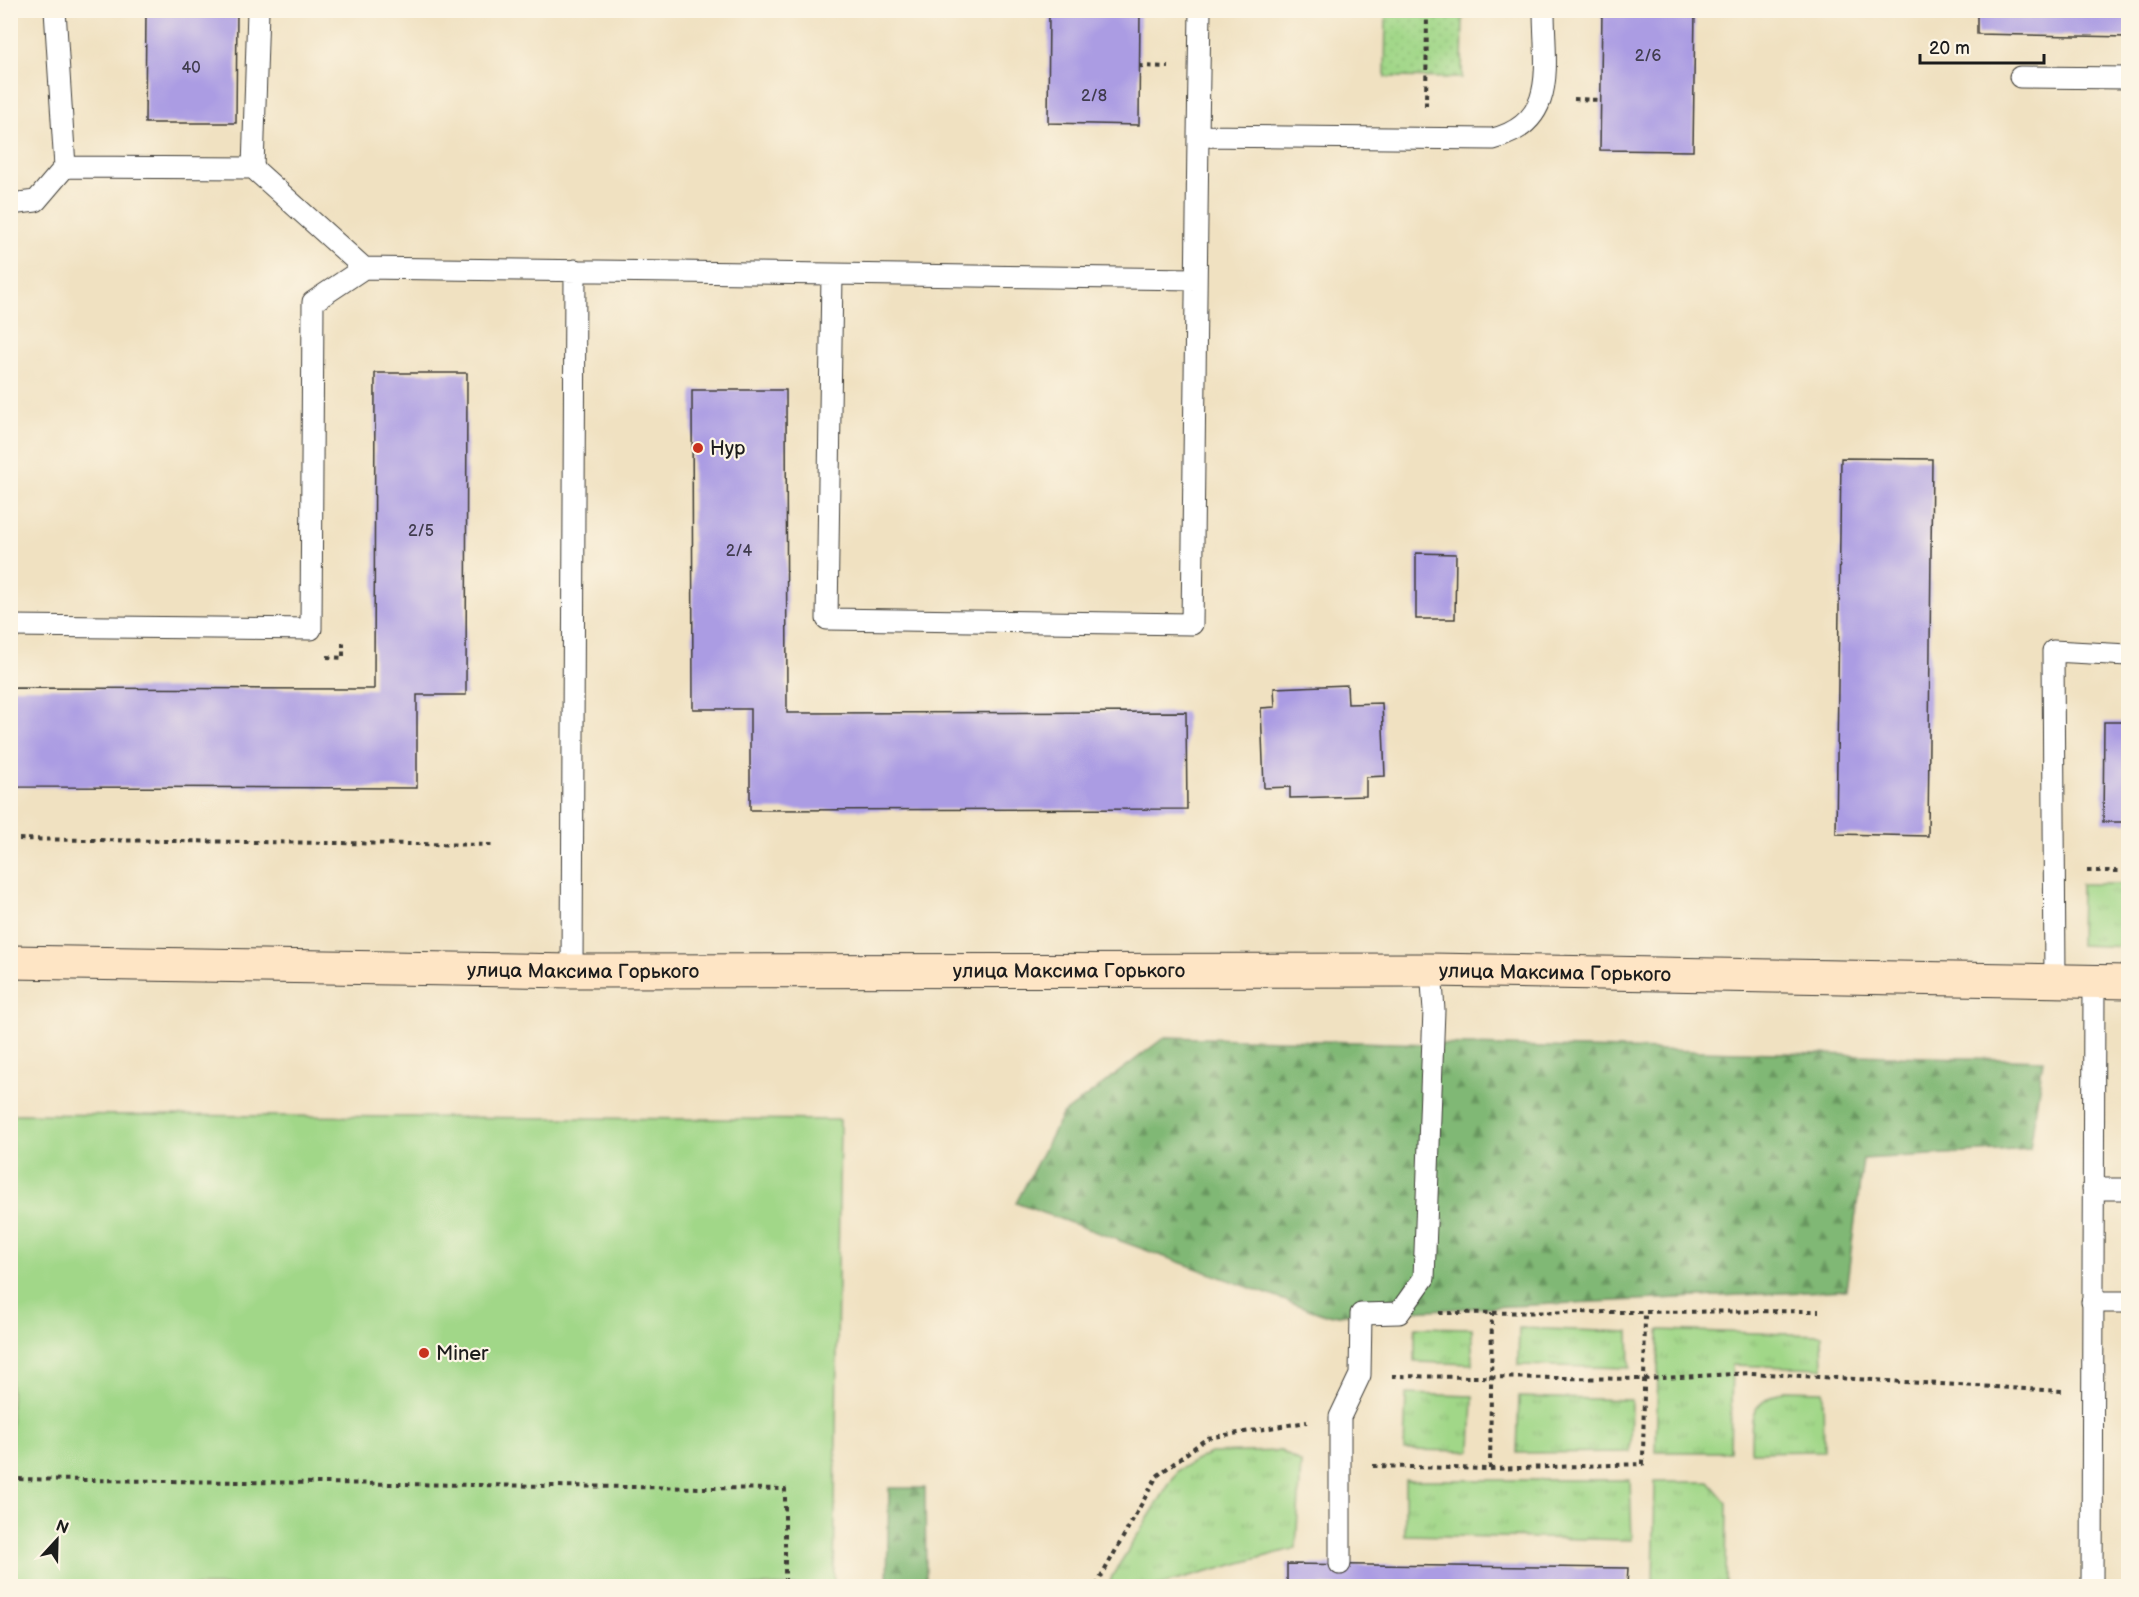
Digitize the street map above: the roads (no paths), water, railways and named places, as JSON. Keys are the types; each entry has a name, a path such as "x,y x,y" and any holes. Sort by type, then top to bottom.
{"main road":[{"name":"улица Максима Горького","path":"10,962 572,971 1431,970 2128,982"}],"lane":[{"path":"10,204 36,201 65,167 55,10"},
{"path":"253,168 258,10"},
{"path":"832,274 827,619 1192,624 1200,10"},
{"path":"1198,136 1493,140 1511,135 1536,115 1543,99 1544,10"},
{"path":"2020,77 2128,78"},
{"path":"65,167 253,168 364,268"},
{"path":"10,626 311,629 313,302 364,268 1196,279"},
{"path":"572,971 575,270"},
{"path":"2055,981 2054,651 2128,655"},
{"path":"1340,1564 1340,1417 1360,1375 1361,1314 1399,1313 1424,1278 1434,1010 1431,970"},
{"path":"2092,1587 2094,982"},
{"path":"2093,1189 2128,1189"},
{"path":"2092,1302 2128,1302"}],"place":[{"name":"Нур","path":"698,448"},
{"name":"Miner","path":"424,1353"}]}
